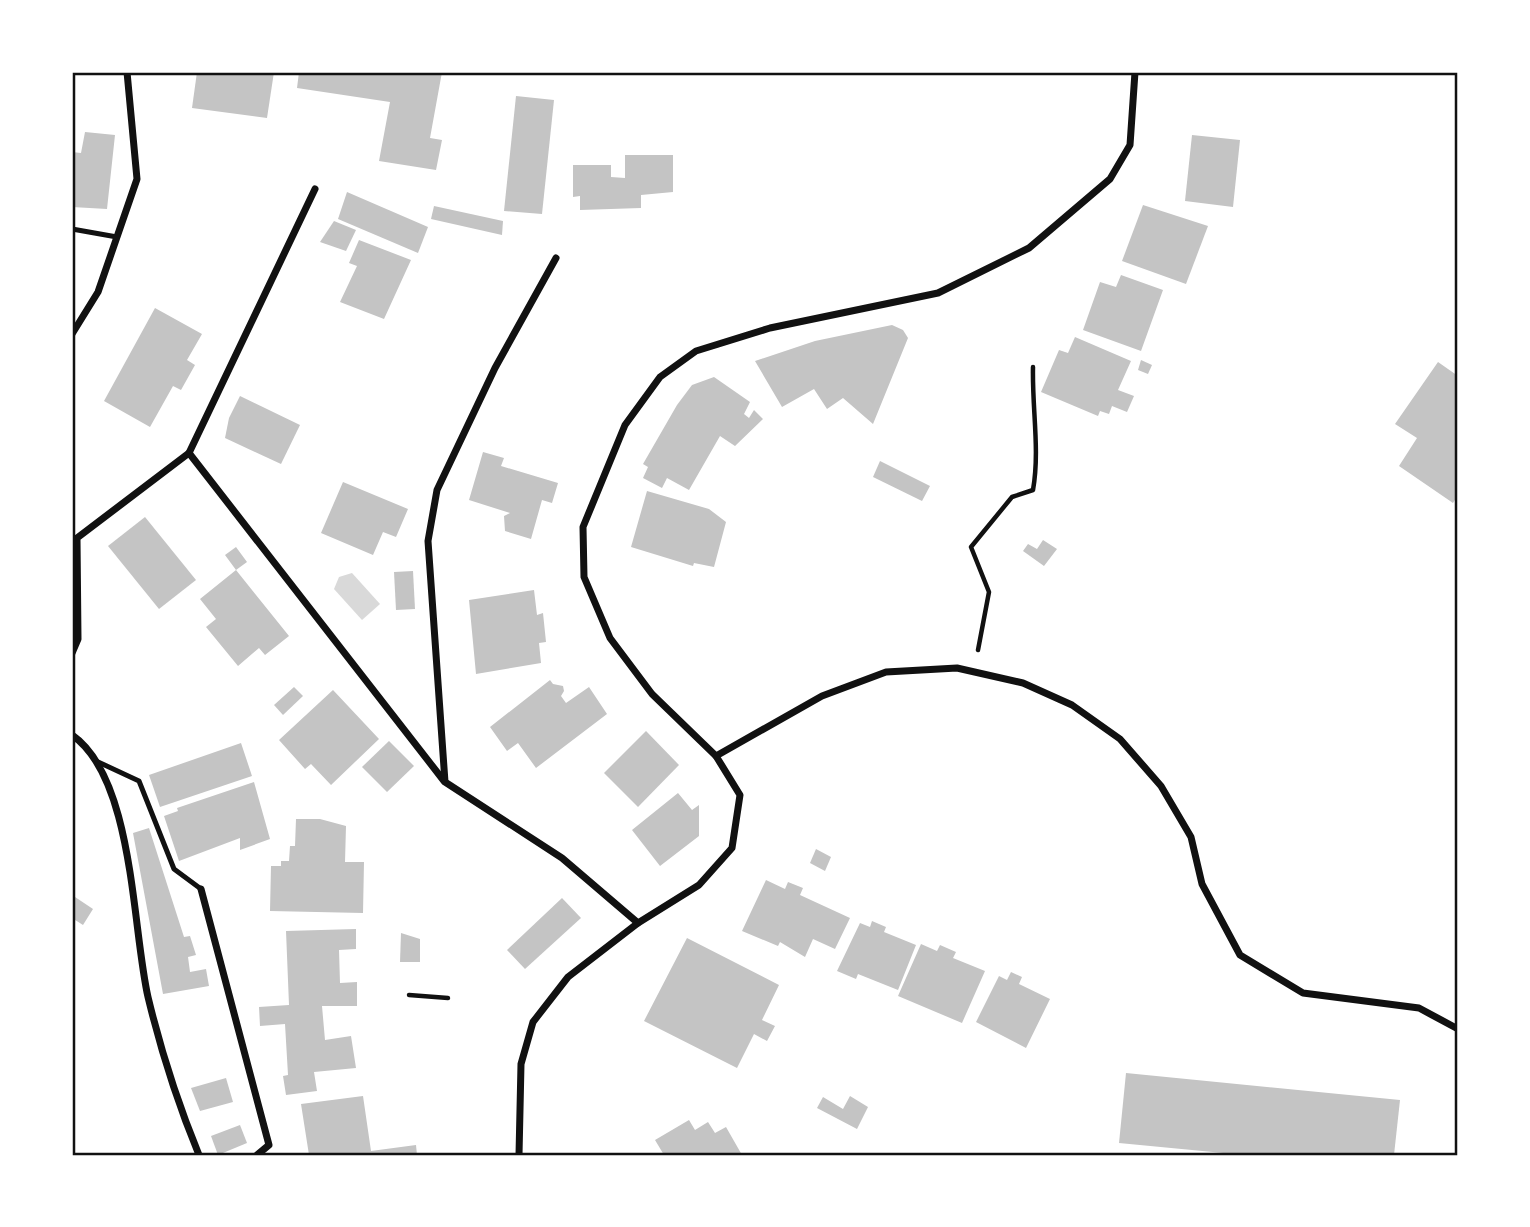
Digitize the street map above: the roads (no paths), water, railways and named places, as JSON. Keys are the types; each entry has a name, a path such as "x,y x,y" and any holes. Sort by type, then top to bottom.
{"street":[{"path":"72,334 99,292 137,179 127,72"},
{"path":"519,1155 521,1064 533,1022 568,977 638,923 699,885 732,848 740,796 716,756 652,694 610,638 584,577 583,527 625,425 660,377 696,351 770,328 938,293 1029,248 1082,206 1110,179 1117,168 1130,145 1135,72"},
{"path":"72,653 78,639 77,538 189,453 315,188"},
{"path":"444,782 428,541 437,490 495,368 556,258"},
{"path":"189,453 444,782 562,858 638,923"},
{"path":"716,756 822,696 886,672 957,668 1023,683 1072,705 1120,739 1161,786 1191,838 1202,884 1240,955 1303,993 1419,1008 1458,1030"},
{"path":"72,735 85,744 112,794 124,835 147,994 166,1062 199,1155"},
{"path":"201,889 269,1145 257,1155"}],"lane":[{"path":"72,229 117,237"},
{"path":"93,760 139,781 174,869 201,889"}]}
